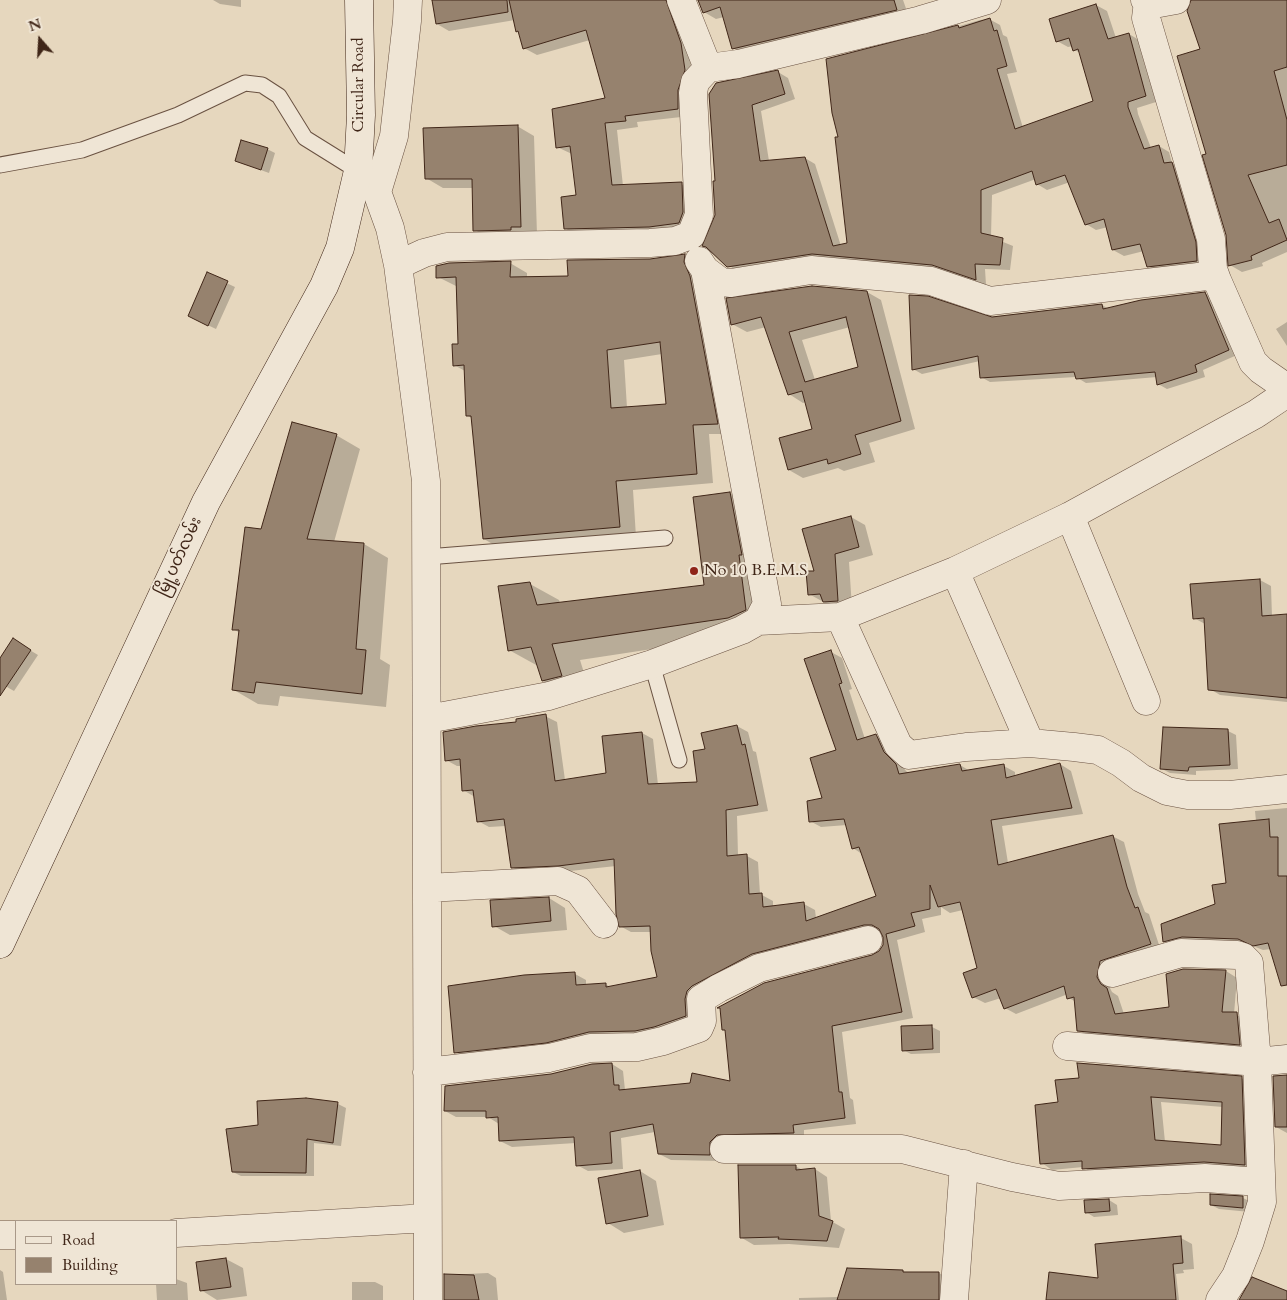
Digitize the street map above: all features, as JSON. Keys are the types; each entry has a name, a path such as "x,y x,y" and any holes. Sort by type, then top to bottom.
{"street":[{"name":"Circular Road","path":"358,170 361,115 359,0"},
{"path":"377,192 394,136 408,0"},
{"path":"681,0 708,68"},
{"path":"987,0 921,20 738,64 708,68 695,82 693,94 700,216 692,235 698,260 705,270 721,282 731,283 811,270 930,281 990,301 1201,276 1217,280"},
{"path":"1176,0 1163,4 1146,1 1146,18 1211,239 1213,269 1253,362 1287,388"},
{"path":"358,170 377,192 390,228 398,265 426,481 428,1300"},
{"name":"မြို့ပတ်လမ်း","path":"0,944 206,502 324,286 346,231 358,170"},
{"path":"398,265 424,253 447,247 650,243 675,241 692,235"},
{"path":"428,719 549,696 652,664 742,630 758,620 767,604 705,270"},
{"path":"758,620 840,617 955,572 1070,516 1256,414 1287,393"},
{"path":"1070,516 1146,701"},
{"path":"955,572 1030,743"},
{"path":"840,617 898,745 909,755 966,747 1030,743 1098,750 1121,763 1141,778 1167,791 1188,795 1230,795 1287,789"},
{"path":"427,888 558,881 578,890 604,924"},
{"path":"427,1072 549,1058 590,1048 637,1047 663,1041 700,1028 702,1021 701,999 759,968 868,940"},
{"path":"1112,973 1181,953 1243,957 1249,963 1257,1062 1262,1202 1236,1276 1220,1300"},
{"path":"1067,1046 1257,1062 1287,1059"},
{"path":"724,1149 892,1148 930,1154 964,1164 1059,1186 1205,1178 1260,1182"},
{"path":"954,1300 964,1164"},
{"path":"178,1232 427,1218"},
{"path":"0,1235 15,1234"}],"lane":[{"path":"0,166 82,150 178,115 245,83 262,85 278,96 305,138 358,170"},
{"path":"427,557 665,538"},
{"path":"652,664 679,760"}],"building":[{"path":"432,0 507,0 508,12 436,24"},
{"path":"509,0 666,0 681,43 685,70 678,90 678,109 625,116 626,121 605,123 612,185 682,182 683,212 679,223 649,227 564,229 561,197 576,195 570,146 556,148 552,109 605,98 586,30 523,49 518,31 516,32"},
{"path":"698,0 894,0 897,10 732,49 720,7 703,13"},
{"path":"1191,0 1287,0 1287,67 1274,71 1287,120 1287,165 1248,175 1269,223 1279,219 1287,240 1251,256 1252,260 1228,266 1226,235 1202,155 1206,154 1177,56 1200,49 1187,11"},
{"path":"1096,4 1108,39 1129,33 1146,96 1128,102 1128,107 1144,149 1159,145 1164,163 1172,162 1196,242 1197,261 1147,267 1140,244 1112,250 1104,219 1085,225 1065,175 1036,185 1032,171 981,190 981,233 1003,238 1000,265 975,264 976,280 932,265 812,254 727,267 706,247 702,246 715,215 713,181 715,181 709,94 716,83 778,70 785,94 752,105 760,161 805,157 833,246 847,243 835,137 838,137 832,113 826,59 958,25 959,28 990,18 994,31 997,30 1007,66 997,69 1015,129 1093,101 1078,49 1073,51 1069,38 1056,42 1049,19"},
{"path":"518,125 521,227 511,227 511,230 473,231 472,179 425,179 423,128"},
{"path":"241,140 268,148 261,170 235,161"},
{"path":"685,254 684,262 690,276 718,424 693,425 697,474 616,481 620,527 483,539 471,416 466,416 464,365 453,366 452,344 458,344 456,277 436,278 436,266 449,263 511,261 510,277 568,276 567,260 650,259","holes":["660,342 666,404 611,408 607,350"]},
{"path":"207,272 228,281 208,326 188,316"},
{"path":"812,286 867,291 901,421 855,435 861,454 828,464 827,459 788,470 779,438 812,429 802,391 788,395 761,317 731,325 726,298","holes":["846,317 858,367 805,382 789,332"]},
{"path":"1205,292 1229,350 1195,365 1197,372 1157,385 1155,372 1076,379 1074,372 980,378 978,356 912,370 909,295 928,296 992,317 1102,304 1103,309 1141,300"},
{"path":"292,422 337,434 307,539 364,543 356,649 366,650 362,694 256,682 254,693 232,690 239,630 232,630 245,527 261,529"},
{"path":"730,492 742,555 739,555 746,610 728,618 552,644 562,676 542,681 531,647 508,651 498,586 530,582 537,605 704,585 693,497"},
{"path":"851,516 859,547 835,554 838,601 823,602 820,594 808,595 806,571 814,571 802,529"},
{"path":"1260,579 1262,616 1287,614 1287,698 1208,690 1204,618 1193,619 1190,584"},
{"path":"13,638 31,650 0,696 0,658"},
{"path":"831,650 842,683 839,684 857,740 876,734 884,752 896,764 899,774 960,764 962,771 1004,764 1006,778 1060,763 1072,808 991,820 998,865 1113,835 1127,887 1135,908 1138,907 1151,944 1100,961 1097,977 1101,984 1107,988 1115,1014 1169,1007 1166,974 1183,969 1226,970 1222,1012 1237,1012 1240,1045 1077,1031 1074,997 1067,999 1064,986 1004,1009 996,989 972,998 963,973 977,968 960,902 938,907 930,885 930,909 911,913 915,926 886,934 902,1012 832,1026 839,1092 842,1092 845,1118 793,1125 794,1133 717,1135 710,1142 710,1155 658,1154 653,1124 610,1132 612,1163 576,1166 574,1137 499,1141 498,1117 486,1118 486,1111 444,1111 445,1086 551,1074 592,1064 612,1063 614,1085 619,1085 619,1090 690,1083 692,1073 730,1081 725,1030 722,1030 720,1008 717,1008 764,983 872,955 879,951 883,945 883,937 879,929 872,925 864,925 752,954 692,986 687,991 685,999 686,1016 654,1027 635,1031 589,1032 546,1043 454,1053 448,986 524,975 575,972 576,985 606,983 606,987 657,977 651,951 650,926 619,927 616,914 614,859 558,866 511,868 504,819 477,822 473,790 462,791 460,759 445,761 443,732 516,722 516,719 546,714 555,781 606,773 602,736 642,732 648,784 697,782 693,751 705,749 701,733 737,725 742,745 745,744 758,805 726,810 727,856 747,854 749,894 762,893 763,907 804,902 806,921 876,896 859,847 852,849 844,819 809,822 807,801 822,798 810,758 836,750 804,659"},
{"path":"1163,727 1228,729 1230,765 1189,767 1188,771 1160,769"},
{"path":"1269,819 1270,837 1278,837 1278,876 1287,876 1287,985 1281,986 1268,943 1253,946 1238,939 1182,937 1163,942 1161,924 1215,904 1212,885 1226,883 1219,824"},
{"path":"549,897 551,921 492,927 490,900"},
{"path":"932,1025 933,1049 902,1051 901,1026"},
{"path":"1077,1063 1242,1076 1245,1165 1204,1162 1082,1169 1082,1161 1040,1164 1035,1105 1058,1102 1055,1080 1079,1078","holes":["1151,1097 1222,1102 1221,1145 1155,1140"]},
{"path":"1287,1075 1287,1127 1275,1127 1273,1076"},
{"path":"306,1098 338,1102 333,1143 307,1139 306,1173 232,1172 226,1129 258,1125 257,1101"},
{"path":"738,1165 796,1165 796,1170 815,1168 819,1216 833,1221 827,1241 778,1239 779,1237 740,1238"},
{"path":"640,1170 648,1216 606,1224 598,1178"},
{"path":"1210,1194 1243,1196 1243,1208 1210,1205"},
{"path":"1109,1199 1110,1211 1085,1213 1084,1200"},
{"path":"1181,1236 1183,1263 1173,1264 1176,1300 1046,1300 1049,1272 1098,1278 1095,1244"},
{"path":"226,1258 231,1287 200,1291 196,1262"},
{"path":"847,1268 903,1270 903,1272 939,1272 939,1300 837,1300"},
{"path":"444,1274 474,1275 479,1300 444,1300"},
{"path":"1252,1277 1287,1291 1287,1300 1239,1300"}],"place":[{"name":"No 10 B.E.M.S","path":"694,571"}]}
